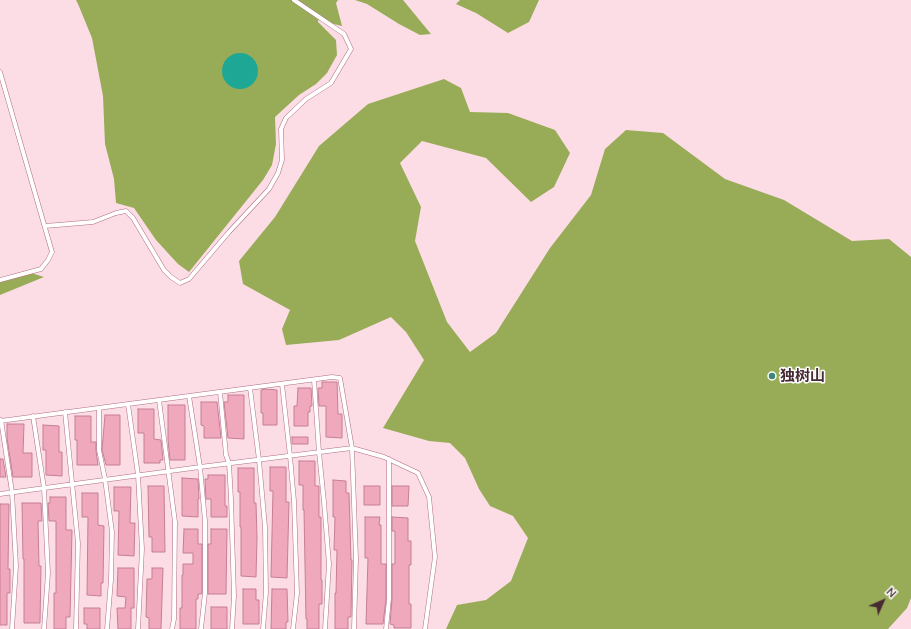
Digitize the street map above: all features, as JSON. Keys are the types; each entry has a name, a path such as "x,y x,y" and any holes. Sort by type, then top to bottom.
{"lane":[{"path":"45,226 93,222 116,213 126,211 133,218 164,270 171,277 180,282 189,279 228,232 269,189 278,173 282,160 281,129 286,118 306,99 331,83 351,49 344,34 294,0"},
{"path":"0,72 52,252 41,269 0,280"},
{"path":"12,629 16,566 12,492 0,421 332,377 340,378 352,448 356,559 354,629"},
{"path":"314,380 329,564 325,629"},
{"path":"282,384 290,456 297,593 293,629"},
{"path":"250,388 259,460 265,527 266,592 263,629"},
{"path":"220,392 226,455 229,463 234,596 232,629"},
{"path":"189,396 200,467 205,537 205,592 201,629"},
{"path":"159,400 167,471 175,522 174,619 172,629"},
{"path":"128,404 138,475 142,548 138,629"},
{"path":"99,408 99,450 105,480 112,532 111,580 107,629"},
{"path":"66,412 78,543 76,629"},
{"path":"33,416 44,488 48,573 44,629"},
{"path":"0,494 352,448 389,460 418,473 429,497 435,557 424,629"},
{"path":"386,629 389,599 389,460"}],"shaded area":[{"path":"76,0 338,0 336,3 342,26 318,20 318,22 336,40 337,55 327,73 316,84 299,95 275,117 276,144 272,165 263,180 189,272 178,264 156,240 134,208 116,203 114,179 105,144 103,96 92,38"},
{"path":"355,0 403,0 431,34 420,35 367,4"},
{"path":"460,0 539,0 529,22 508,33 476,13 456,4"},
{"path":"240,53 250,56 255,61 258,71 255,81 250,86 240,89 230,86 225,81 222,71 225,61 230,56"},
{"path":"444,79 461,88 470,112 508,113 555,130 570,153 554,187 531,202 486,158 422,141 400,163 421,207 415,241 447,322 470,352 496,333 550,248 591,195 605,149 626,130 663,133 725,179 784,200 852,241 889,239 911,257 911,598 907,608 888,629 446,629 457,605 486,600 511,581 528,538 513,516 490,506 479,489 465,458 450,443 429,441 383,428 424,360 406,332 391,317 339,340 286,345 282,329 290,310 243,284 239,261 275,217 319,146 368,104"},
{"path":"25,271 44,277 0,295 0,279"}],"building":[{"path":"322,382 337,382 338,414 342,414 342,438 326,437 326,406 319,406 318,388 322,388"},
{"path":"298,388 311,388 312,406 310,406 310,412 308,412 308,426 294,426 294,406 297,406"},
{"path":"261,390 277,390 277,425 263,425 263,413 261,413"},
{"path":"228,395 244,395 244,439 228,438 224,402 228,402"},
{"path":"201,402 217,402 221,438 204,438 204,426 201,425"},
{"path":"168,405 185,405 185,460 170,460 168,440"},
{"path":"138,409 154,409 154,439 161,440 163,460 160,460 160,463 144,463 144,433 138,433"},
{"path":"105,415 120,415 120,465 106,465 102,450"},
{"path":"75,416 91,416 91,442 96,442 98,465 77,465"},
{"path":"7,424 24,424 23,453 32,453 32,477 13,477 7,438"},
{"path":"43,425 59,426 59,452 62,452 62,476 46,475 46,450 43,450"},
{"path":"292,437 308,437 308,444 292,444"},
{"path":"0,459 3,459 6,477 0,477"},
{"path":"299,461 315,461 315,486 319,486 319,517 321,517 322,604 319,604 319,629 307,629 303,485 299,485"},
{"path":"270,467 286,467 286,502 289,502 287,578 271,577 273,491 270,491"},
{"path":"238,468 254,468 254,503 256,503 257,538 256,577 241,576 241,527 240,492 238,492"},
{"path":"208,475 225,475 225,506 227,506 227,517 211,517 211,499 206,499 205,479 208,479"},
{"path":"182,478 198,479 198,517 182,516"},
{"path":"333,480 346,481 346,493 349,493 352,560 351,617 348,617 348,629 335,629 337,550 334,550 335,517 333,517"},
{"path":"148,486 164,486 165,552 152,552 152,537 149,537"},
{"path":"364,486 380,486 380,505 364,505"},
{"path":"392,486 409,486 408,506 392,506"},
{"path":"114,487 131,487 130,523 135,523 134,556 118,555 119,511 114,511"},
{"path":"82,493 98,493 98,525 104,526 103,583 101,583 101,596 87,595 88,517 82,517"},
{"path":"50,497 66,497 66,530 72,530 70,617 66,617 66,629 54,629 54,593 56,593 56,521 49,521 48,503 50,503"},
{"path":"22,503 41,503 42,521 38,521 39,566 41,566 40,623 24,623"},
{"path":"0,504 9,504 8,569 10,569 10,593 7,593 7,625 0,625"},
{"path":"365,517 380,517 381,564 386,564 386,599 383,624 366,624 368,558 365,558"},
{"path":"392,517 408,518 408,541 411,541 411,565 409,565 409,604 411,604 411,628 394,628 394,625 390,624 392,564 395,564 395,531 392,531"},
{"path":"184,529 198,529 198,544 202,544 202,593 198,594 198,599 196,599 196,629 180,629 183,564 193,564 193,553 183,553"},
{"path":"211,529 227,529 226,594 208,594 208,544 211,544"},
{"path":"118,568 134,568 134,608 131,608 131,629 118,629 117,608 125,608 126,597 117,596"},
{"path":"152,568 163,568 161,629 149,629 149,618 146,617 147,579 152,579"},
{"path":"243,589 256,589 256,600 259,600 259,624 243,624"},
{"path":"272,589 287,589 288,622 286,622 286,629 271,629"},
{"path":"211,607 227,607 227,629 211,629"},
{"path":"84,608 100,608 100,629 87,629 87,624 84,624"}],"place":[{"name":"独树山","path":"772,376"}]}
